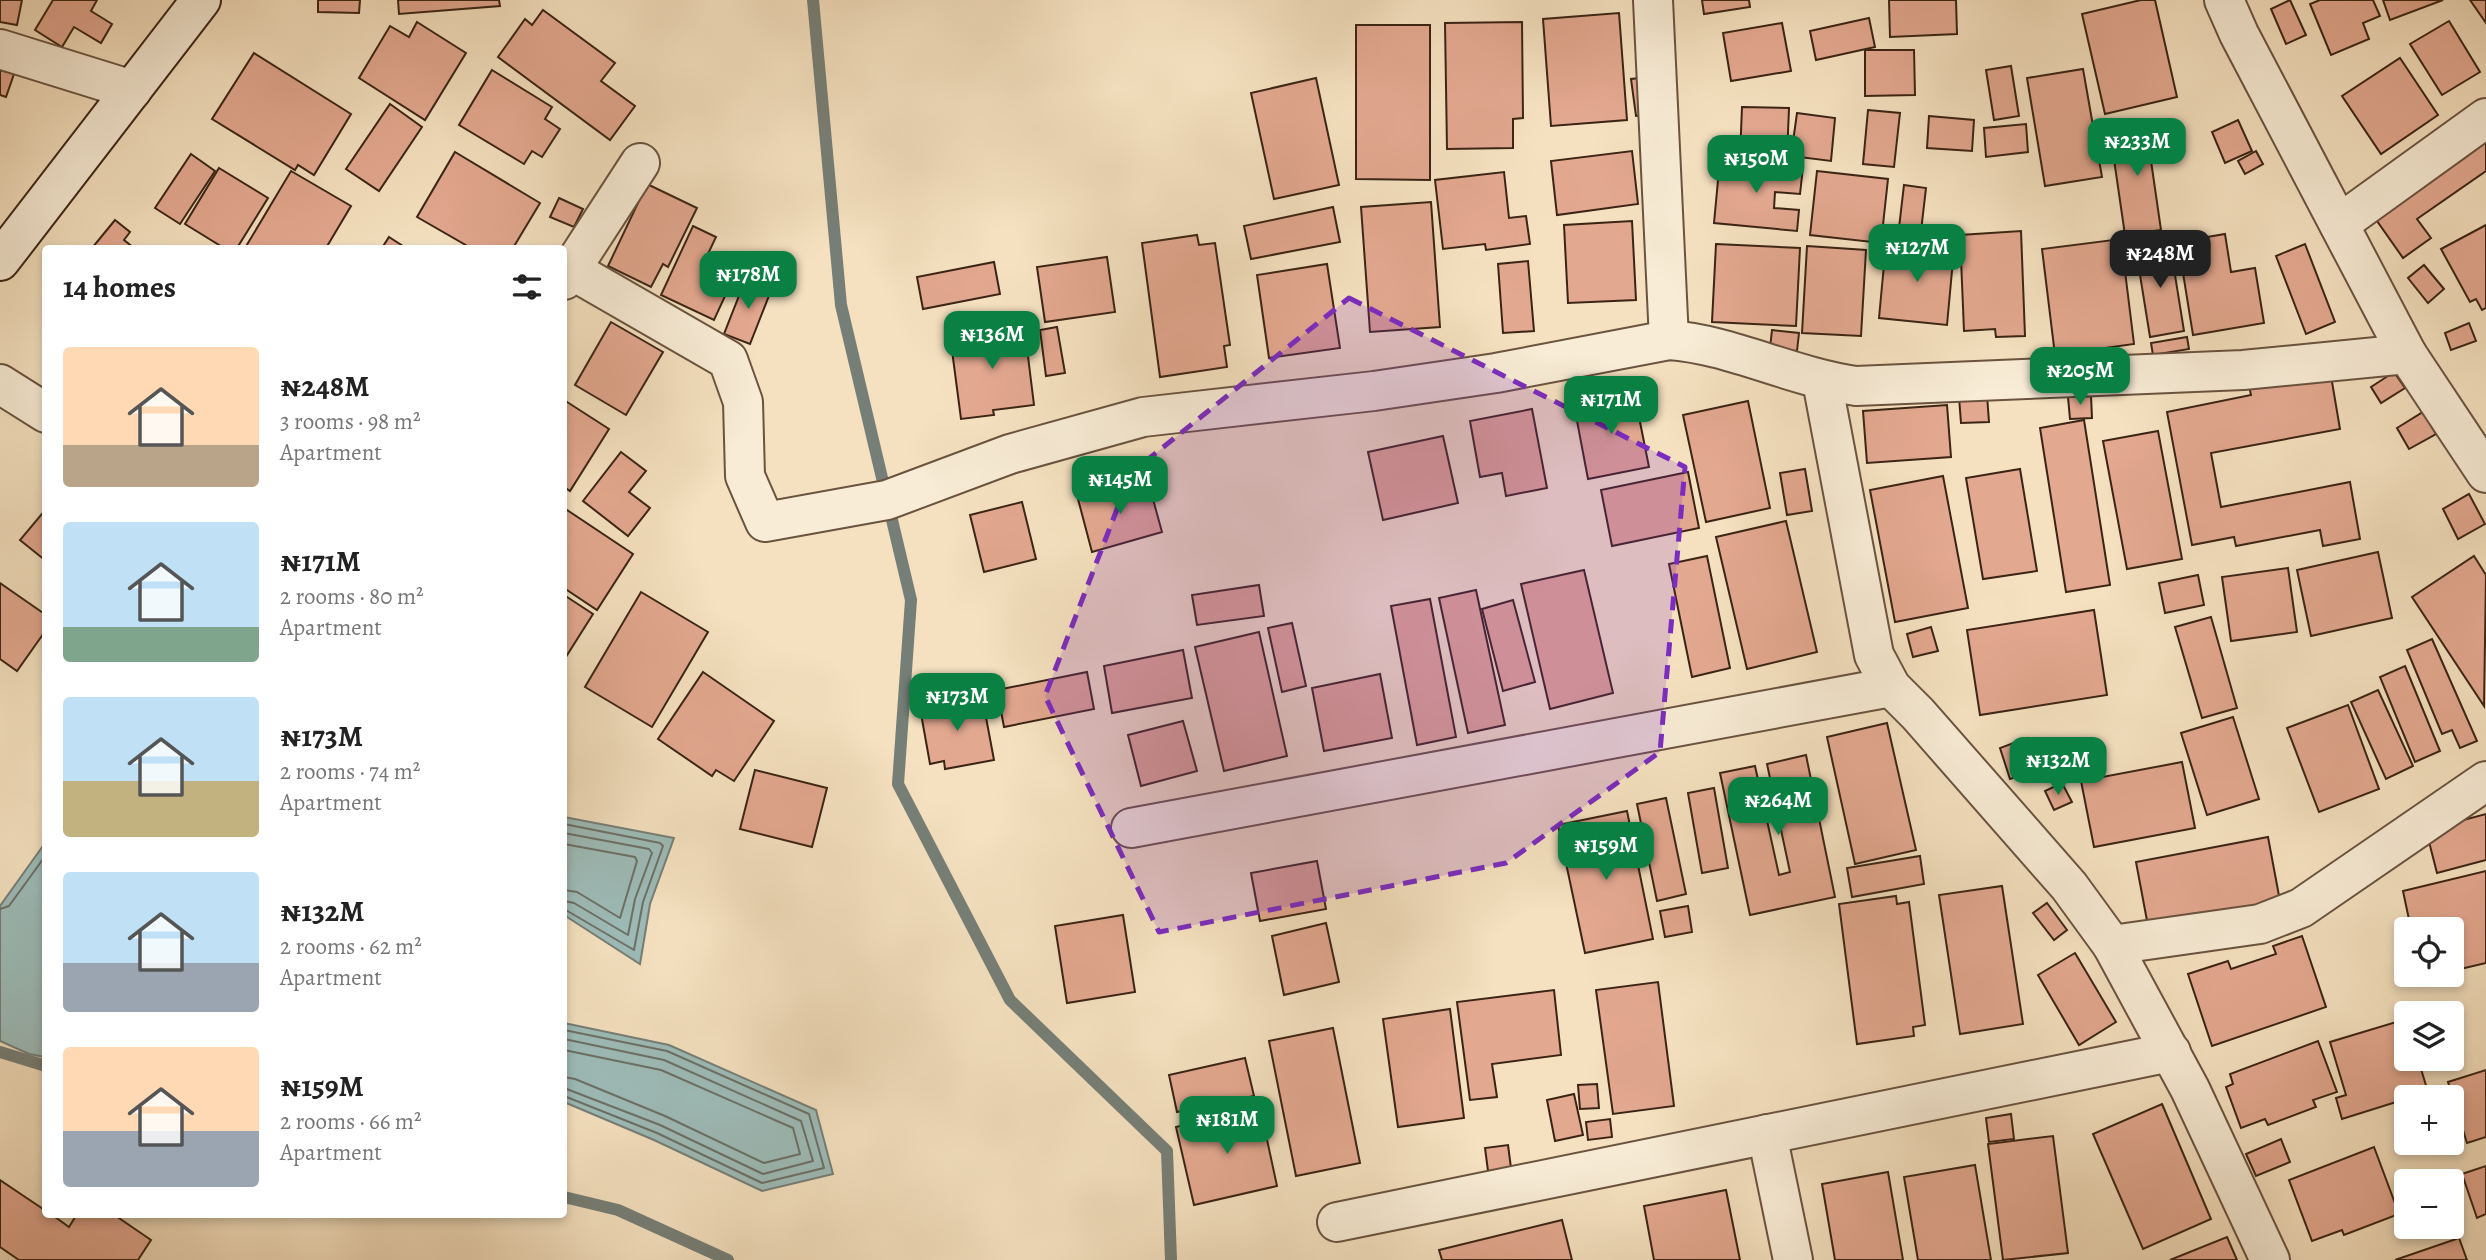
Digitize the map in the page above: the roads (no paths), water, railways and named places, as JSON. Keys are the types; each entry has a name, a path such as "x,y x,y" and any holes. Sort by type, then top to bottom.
{"street":[{"path":"0,261 201,0"},
{"path":"1653,0 1669,340"},
{"path":"2224,0 2407,354 2486,473"},
{"path":"0,49 132,90"},
{"path":"2339,224 2486,118"},
{"path":"640,163 567,275 728,360 743,402 745,476 765,522 887,500 1010,454 1143,417 1388,389 1496,373 1669,340 1694,342 1822,382 1856,386 2243,370 2407,354"},
{"path":"1822,382 1874,655 1891,687 1919,714 2069,886 2112,945 2171,1052 2270,1260"},
{"path":"0,384 42,410"},
{"path":"1131,828 1891,687"},
{"path":"2112,945 2260,924 2301,908 2486,781"},
{"path":"1337,1222 2171,1052"},
{"path":"1768,1134 1793,1260"}],"water":[{"path":"567,818 674,838 650,904 640,964 567,917"},
{"path":"42,847 42,1056 29,1054 0,1041 0,906"},
{"path":"567,1024 669,1045 816,1110 833,1174 762,1191 654,1140 567,1103"}],"waterway":[{"path":"813,0 841,305 911,600 898,784 1010,1000 1167,1151 1171,1260"},
{"path":"0,1052 42,1065"},
{"path":"567,1198 618,1210 728,1260"}]}
